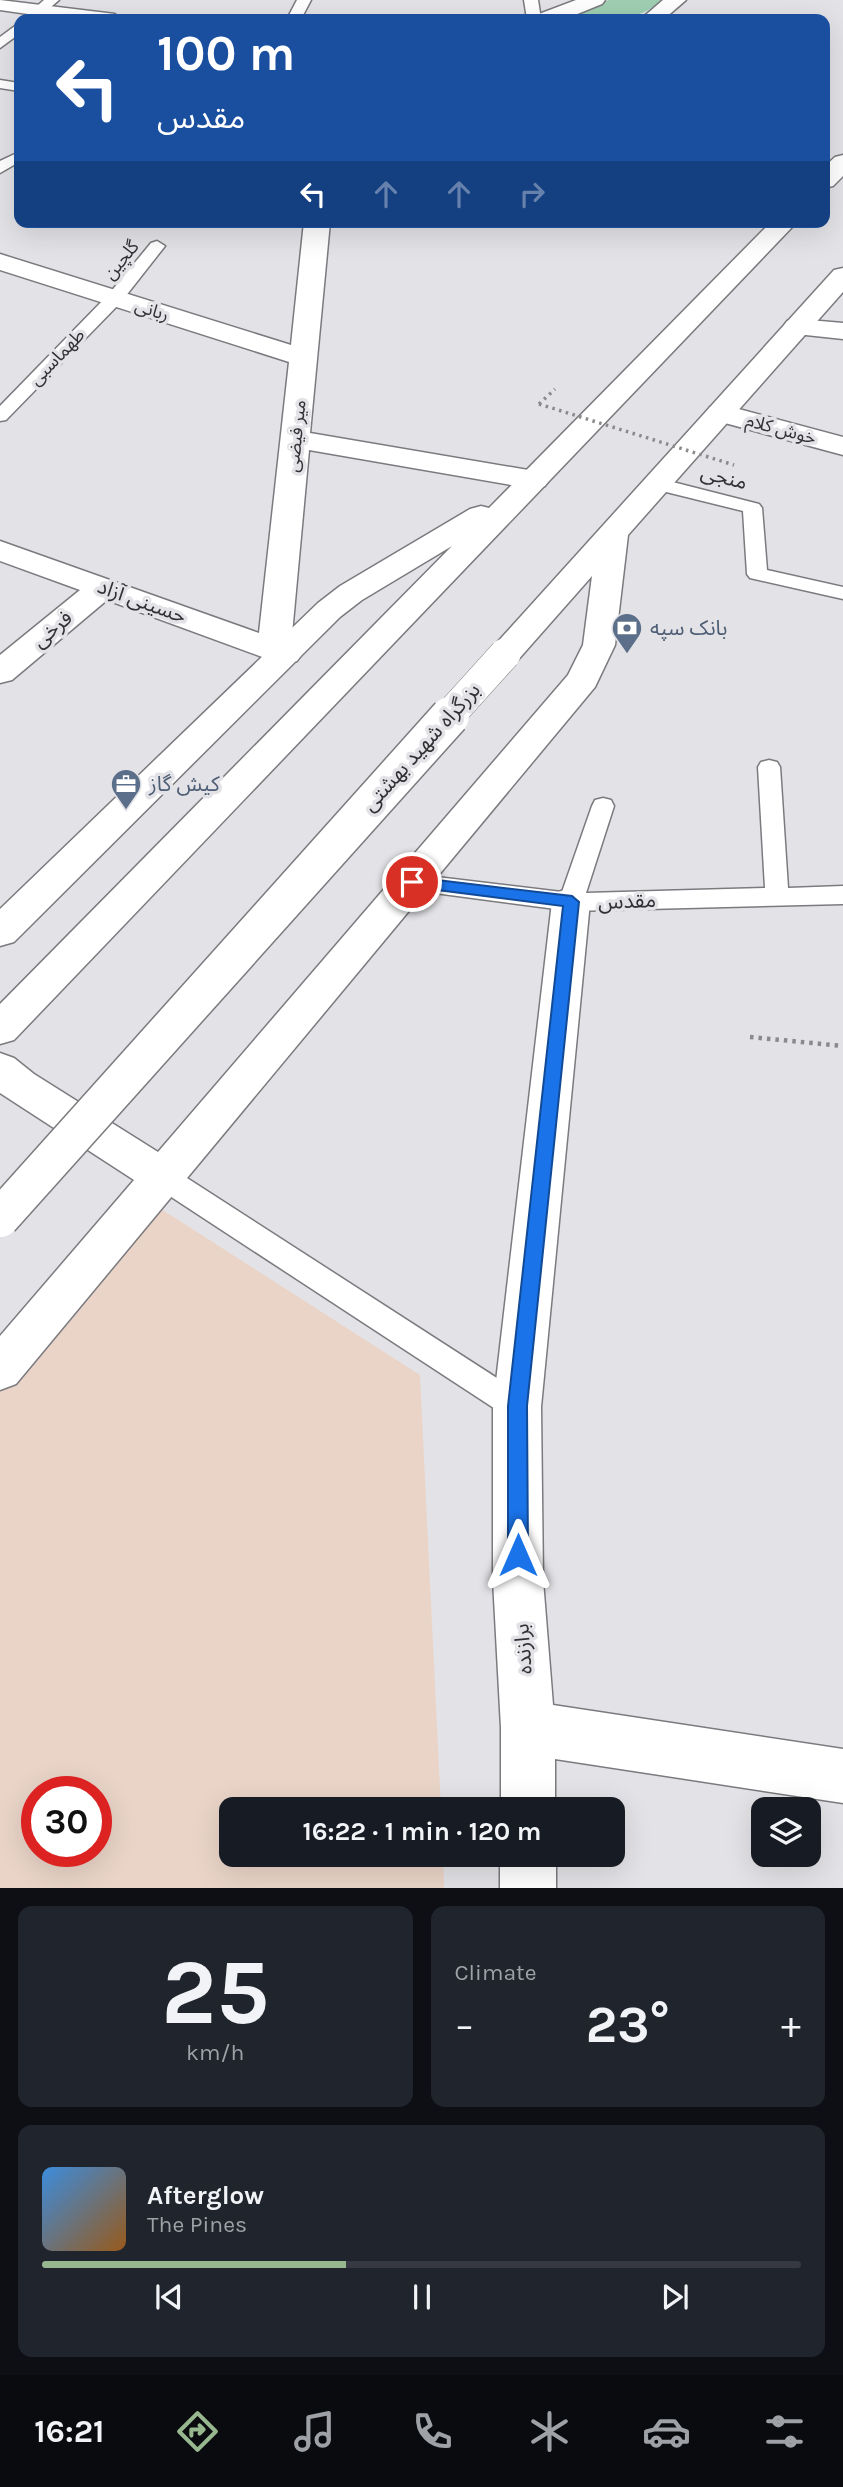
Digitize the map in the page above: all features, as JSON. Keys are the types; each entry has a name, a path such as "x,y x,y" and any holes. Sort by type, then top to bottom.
{"main road":[{"path":"560,14 595,0"},
{"path":"658,14 676,0"},
{"path":"0,4 70,14"},
{"path":"830,175 843,162"},
{"name":"میر فیضی","path":"279,652 316,228"},
{"path":"0,1029 779,228"},
{"name":"ربانی","path":"0,262 304,358"},
{"name":"بزرگراه شهید بهشتی","path":"0,1218 843,276"},
{"path":"797,327 843,331"},
{"name":"خوش کلام","path":"720,413 843,446"},
{"path":"296,439 531,483"},
{"path":"0,932 279,652 344,598 531,483"},
{"path":"0,1370 587,673 599,645 613,533"},
{"name":"حسینی آزاد","path":"0,550 279,652"},
{"name":"فرخی","path":"0,672 103,587"},
{"name":"برازنده","path":"528,1797 528,1728 518,1580 517,1406 572,902"},
{"path":"0,1069 19,1085 163,1177"},
{"path":"528,1728 843,1776"},
{"path":"528,1867 528,1888"}],"lane":[{"path":"0,44 14,31"},
{"name":"گلچین","path":"115,298 158,246"},
{"name":"طهماسبی","path":"0,416 115,298"},
{"name":"منجی","path":"657,484 752,508 757,574 843,593"},
{"path":"769,767 777,897"},
{"path":"572,902 603,806"},
{"name":"مقدس","path":"412,882 572,902 843,895"},
{"path":"163,1177 517,1406"}],"path":[{"path":"555,389 539,404 734,465"},
{"path":"750,1037 843,1046"}],"shaded area":[{"path":"158,1207 420,1375 440,1797 219,1797 219,1867 443,1867 444,1888 0,1888 0,1392"}],"green space":[{"path":"609,0 663,0 639,14 574,14"}],"place":[{"name":"بانک سپه","path":"627,655"},
{"name":"كيش گاز","path":"126,811"}],"route":[{"path":"412,882 572,902 517,1406 518,1555"}]}
